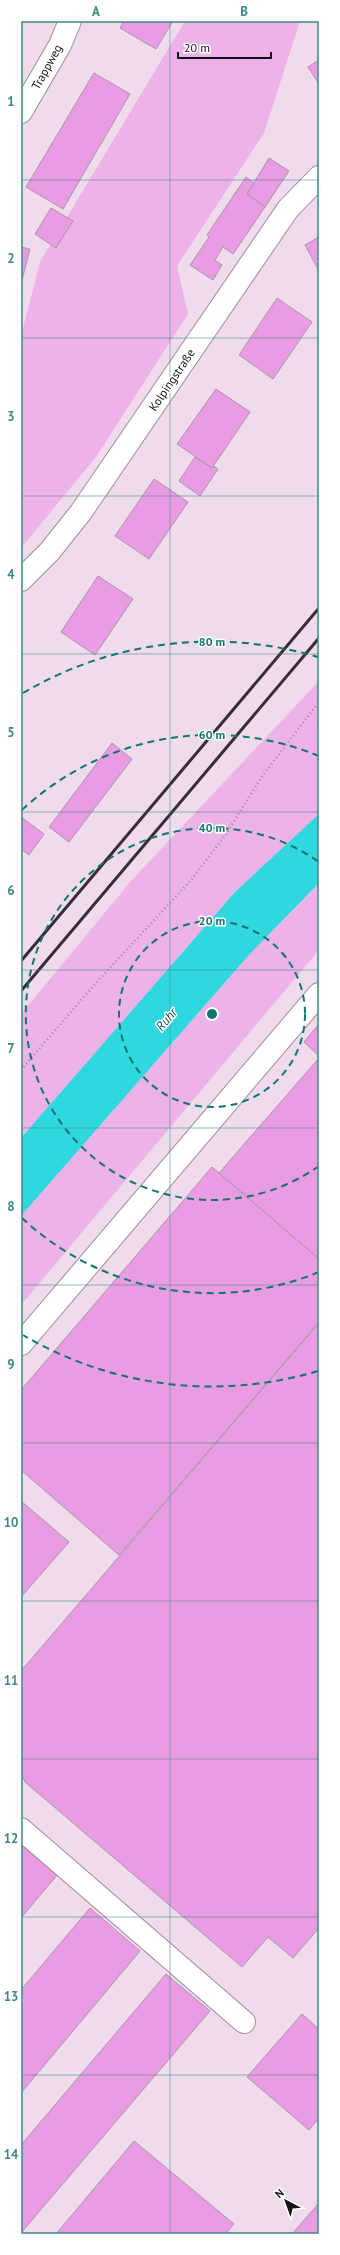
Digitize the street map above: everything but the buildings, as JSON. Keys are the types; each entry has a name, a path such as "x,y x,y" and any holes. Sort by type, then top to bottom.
{"street":[{"name":"Trappweg","path":"21,112 60,45 70,21"},
{"name":"Kolpingstraße","path":"21,580 50,551 81,512 288,209 319,177"},
{"path":"21,1344 319,994"},
{"path":"21,1829 244,2022"}],"path":[{"path":"21,1070 95,984 192,879 226,834 263,775 319,702"}],"shaded area":[{"path":"185,21 300,21 264,133 177,266 188,314 96,457 21,548 21,336 40,262"},
{"path":"319,681 319,814 235,892 21,1138 21,1014 131,881"},
{"path":"319,883 319,950 21,1305 21,1216 248,956"}],"water":[{"name":"Ruhr","path":"319,814 319,883 248,956 21,1216 21,1138 235,892"}],"railway":[{"path":"21,961 319,608"},
{"path":"21,991 319,638"}]}
